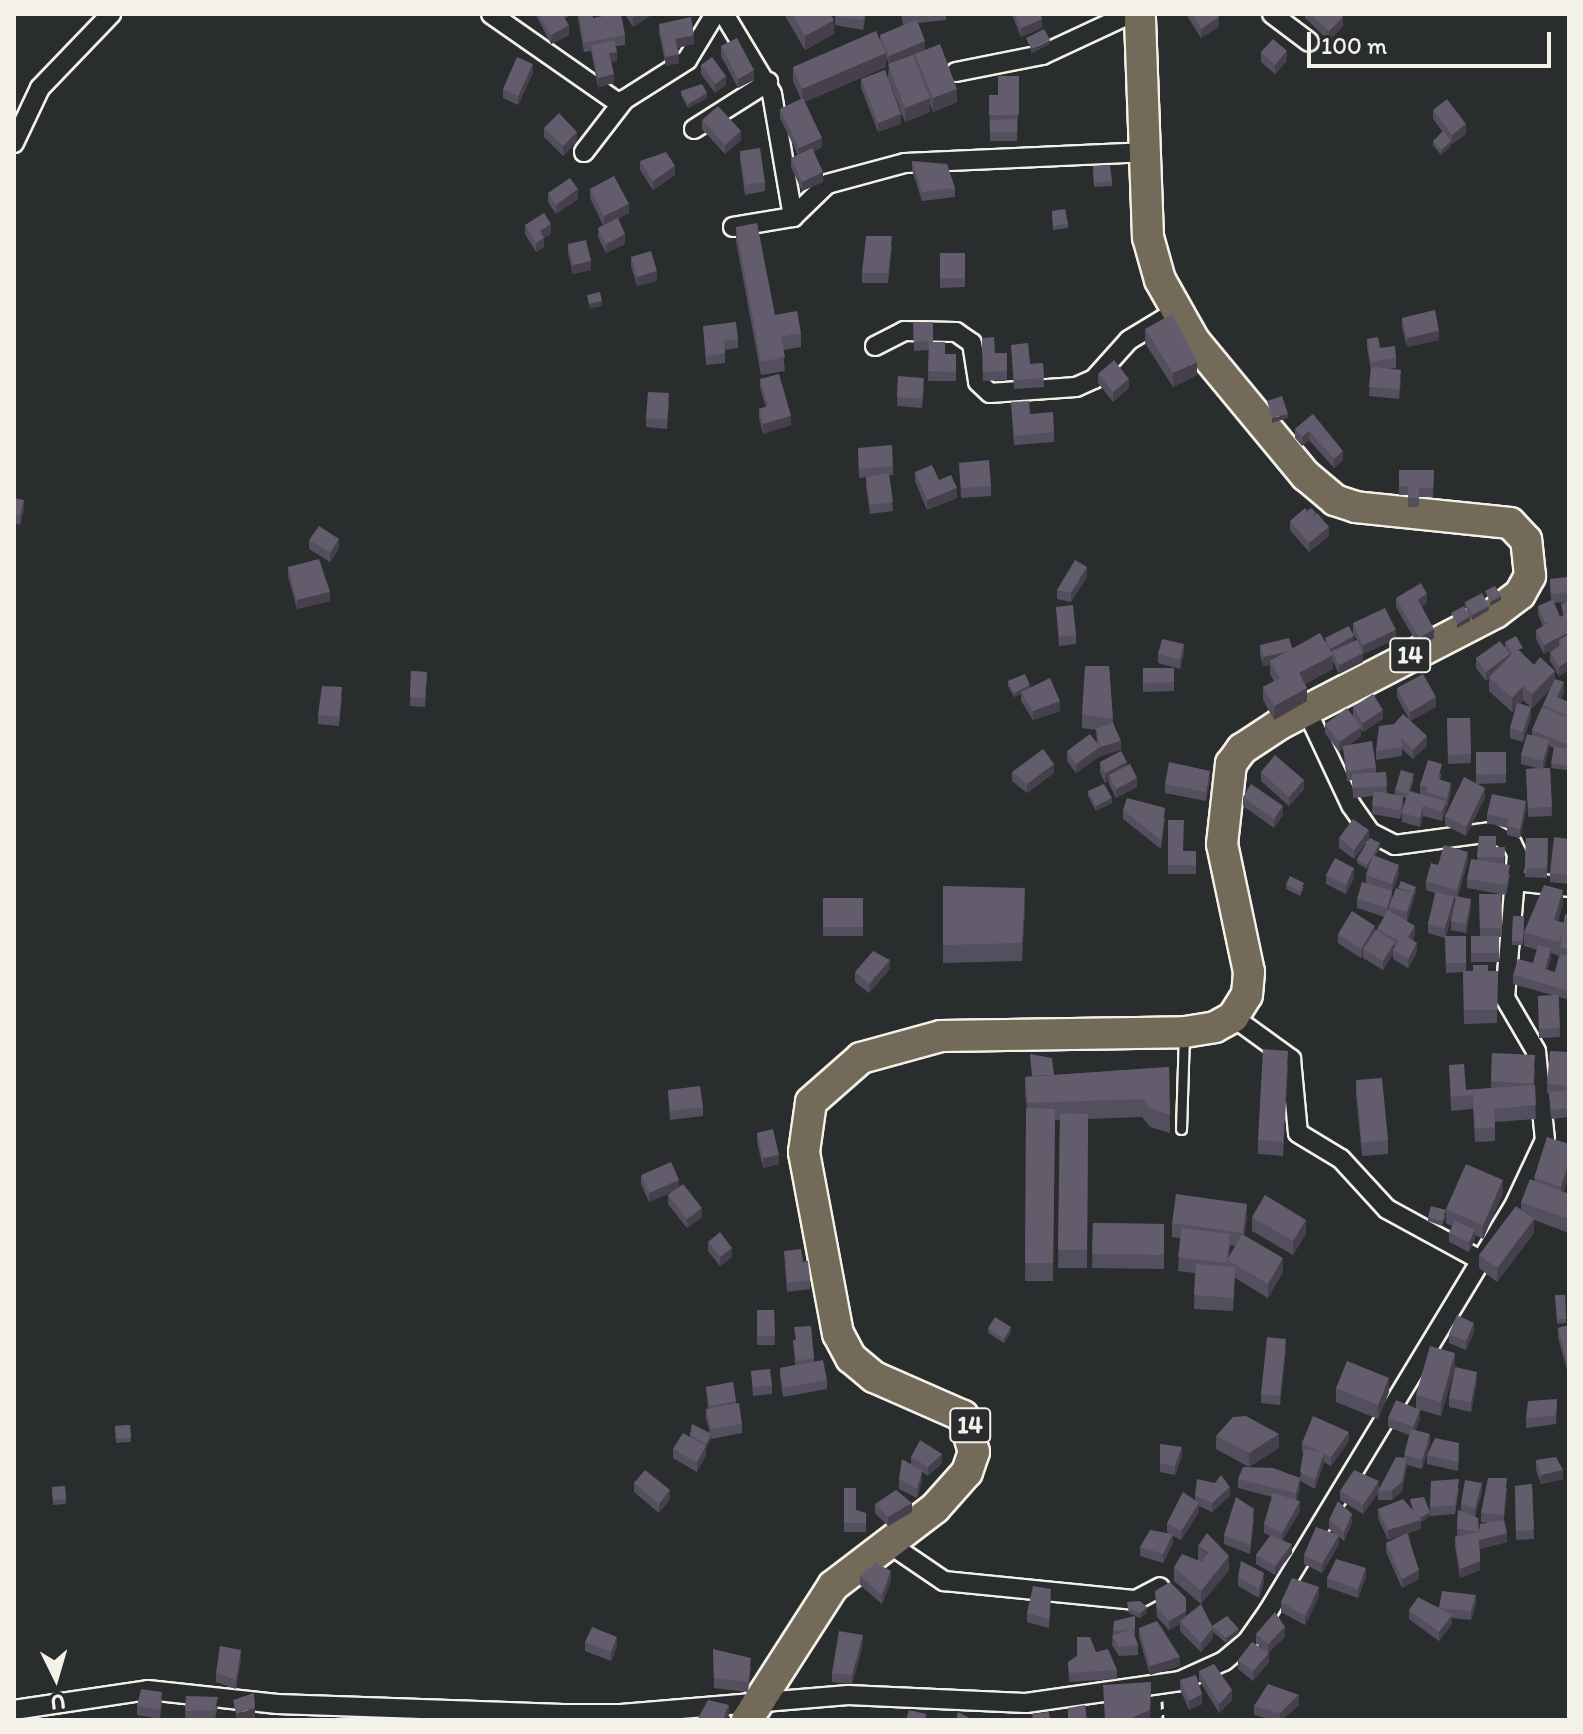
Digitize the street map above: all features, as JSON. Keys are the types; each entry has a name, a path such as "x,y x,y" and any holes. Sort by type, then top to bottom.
{"highway":[{"name":"14","path":"754,1710 833,1586 951,1492 970,1466 974,1443 963,1416 874,1377 851,1358 838,1334 804,1152 811,1102 861,1058 941,1036 1185,1032 1215,1027 1233,1017 1247,995 1249,972 1225,875 1227,774 1242,749 1306,709 1509,604 1530,576 1526,540 1510,523 1497,519 1384,511 1335,500 1306,476 1250,411 1175,312 1160,280 1148,237 1140,14"}],"street":[{"path":"14,143 40,88 111,14"},
{"path":"491,14 620,104"},
{"path":"584,152 620,104 687,60 715,14"},
{"path":"724,14 768,82 793,217"},
{"path":"956,72 1042,55 1130,14"},
{"path":"1272,14 1309,42"},
{"path":"694,129 768,82"},
{"path":"733,227 793,217 827,184 905,163 1143,152"},
{"path":"875,346 904,331 956,332 972,343 978,382 990,393 1076,387 1094,379 1129,340 1175,312"},
{"path":"14,1710 148,1690 277,1704 563,1714 754,1710 848,1695 1026,1703 1158,1685 1224,1661 1247,1642 1513,1208 1545,1140 1537,1055 1505,998 1517,854 1498,832 1411,846 1395,845 1370,832 1351,805 1306,709"},
{"path":"1514,881 1569,887"},
{"path":"1233,1017 1291,1059 1298,1133 1341,1159 1387,1209 1480,1260"},
{"path":"1537,1055 1558,1055"},
{"path":"1545,1140 1569,1149"},
{"path":"888,1543 944,1581 1136,1600 1160,1587"}],"lane":[{"path":"1181,1129 1185,1032"}],"path":[{"path":"1158,1685 1163,1720"}],"building":[{"path":"539,14 562,14 569,25 551,35"},
{"path":"579,14 592,14 593,18 621,14 625,35 584,43"},
{"path":"792,14 830,14 834,20 805,36"},
{"path":"835,14 864,14 863,20"},
{"path":"1015,14 1040,14 1042,19 1021,28"},
{"path":"1192,14 1217,14 1219,17 1201,29"},
{"path":"1310,14 1340,14 1343,17 1329,31"},
{"path":"691,17 694,35 675,39 679,54 666,57 659,24"},
{"path":"917,20 925,41 889,56 880,35"},
{"path":"1044,29 1050,40 1031,49 1026,38"},
{"path":"876,31 886,53 802,89 793,67"},
{"path":"737,38 754,70 738,79 721,46"},
{"path":"1273,39 1287,51 1275,65 1261,52"},
{"path":"614,40 617,52 609,53 614,74 598,78 591,45"},
{"path":"940,44 957,89 933,98 915,54"},
{"path":"913,55 930,98 905,108 888,64"},
{"path":"517,57 533,64 518,96 503,89"},
{"path":"712,57 726,76 715,84 701,65"},
{"path":"885,70 901,114 878,123 861,79"},
{"path":"998,76 1019,76 1019,115 989,115 989,95 998,95"},
{"path":"702,84 707,93 688,104 681,91"},
{"path":"803,98 822,138 799,148 780,109"},
{"path":"1447,99 1466,124 1452,135 1433,110"},
{"path":"718,106 741,131 725,145 702,120"},
{"path":"559,113 577,132 563,146 544,128"},
{"path":"1017,119 1017,132 990,132 990,120"},
{"path":"1443,131 1451,141 1441,150 1433,141"},
{"path":"760,148 765,182 745,185 740,151"},
{"path":"812,148 823,172 802,182 791,158"},
{"path":"666,152 675,166 653,181 640,161"},
{"path":"912,161 947,164 955,188 922,192"},
{"path":"1110,165 1112,181 1094,183 1093,166"},
{"path":"614,176 629,204 604,216 590,189"},
{"path":"570,178 578,189 556,205 548,193"},
{"path":"1065,209 1068,224 1053,226 1052,211"},
{"path":"544,213 551,224 540,231 544,238 536,243 525,225"},
{"path":"618,218 625,234 606,244 598,228"},
{"path":"757,223 775,315 797,311 801,333 781,337 785,357 761,362 736,227"},
{"path":"866,236 892,236 888,273 862,273"},
{"path":"586,240 591,261 573,265 568,244"},
{"path":"651,251 657,271 637,277 631,257"},
{"path":"940,253 965,253 965,278 940,278"},
{"path":"600,292 602,301 589,304 587,295"},
{"path":"1435,310 1439,331 1407,338 1402,318"},
{"path":"1172,314 1197,362 1173,373 1145,329"},
{"path":"736,322 738,339 724,341 725,353 706,356 703,326"},
{"path":"933,322 933,342 945,342 945,354 956,354 956,372 928,371 929,341 914,342 913,323"},
{"path":"994,337 995,353 1007,353 1007,371 983,372 982,338"},
{"path":"1378,337 1380,348 1395,346 1396,358 1371,362 1367,339"},
{"path":"1028,343 1030,364 1043,363 1044,378 1014,380 1011,345"},
{"path":"1114,360 1129,379 1113,392 1098,374"},
{"path":"1371,367 1401,370 1399,389 1369,387"},
{"path":"779,374 791,416 763,424 759,409 768,406 760,379"},
{"path":"898,376 924,378 922,399 897,397"},
{"path":"648,392 669,393 667,419 646,418"},
{"path":"1282,396 1288,414 1272,418 1267,401"},
{"path":"1029,401 1030,414 1053,412 1054,432 1014,436 1011,402"},
{"path":"1313,414 1343,451 1334,459 1309,431 1302,437 1295,429"},
{"path":"892,445 893,466 859,469 858,448"},
{"path":"989,460 991,486 961,488 959,463"},
{"path":"932,465 939,480 951,475 957,488 927,500 915,472"},
{"path":"1399,470 1434,470 1433,488 1419,488 1419,498 1408,498 1408,486 1399,486"},
{"path":"889,473 893,502 870,505 866,477"},
{"path":"14,498 24,500 20,516 14,514"},
{"path":"1305,508 1312,517 1317,513 1329,527 1309,543 1290,521"},
{"path":"319,526 339,539 330,553 309,540"},
{"path":"319,559 330,592 297,600 288,567"},
{"path":"1075,560 1087,567 1071,593 1057,590"},
{"path":"1569,577 1569,592 1551,594 1550,579"},
{"path":"1421,583 1427,594 1418,600 1434,629 1419,638 1396,598"},
{"path":"1495,586 1501,596 1490,602 1485,591"},
{"path":"1482,593 1489,606 1472,615 1465,602"},
{"path":"1553,600 1560,617 1569,612 1569,632 1544,645 1536,630 1550,622 1545,623 1538,606"},
{"path":"1569,601 1569,612 1565,615 1561,604"},
{"path":"1073,605 1076,635 1059,637 1056,607"},
{"path":"1464,606 1470,616 1457,624 1451,613"},
{"path":"1385,608 1396,630 1363,645 1353,623"},
{"path":"1349,626 1354,636 1330,649 1325,638"},
{"path":"1320,633 1333,655 1299,673 1307,688 1274,706 1263,687 1280,678 1270,661"},
{"path":"1569,634 1569,660 1559,667 1550,652 1561,645 1559,640"},
{"path":"1516,636 1523,648 1512,654 1505,642"},
{"path":"1289,638 1292,648 1263,657 1260,645"},
{"path":"1162,639 1184,644 1180,660 1158,654"},
{"path":"1357,640 1363,653 1339,665 1332,651"},
{"path":"1500,641 1510,654 1486,672 1476,658"},
{"path":"1517,649 1534,665 1540,657 1555,671 1532,694 1523,686 1512,698 1489,677"},
{"path":"1085,666 1109,666 1113,719 1082,714"},
{"path":"1143,668 1174,668 1174,682 1143,683"},
{"path":"411,671 427,672 425,698 410,697"},
{"path":"1025,674 1030,685 1014,693 1008,681"},
{"path":"1423,674 1436,697 1410,712 1397,688"},
{"path":"1050,678 1060,701 1033,711 1021,692"},
{"path":"1555,679 1564,682 1557,697 1569,701 1569,717 1543,705"},
{"path":"322,686 342,687 339,717 318,715"},
{"path":"1373,694 1383,710 1363,723 1353,707"},
{"path":"1517,703 1531,707 1523,732 1510,728"},
{"path":"1542,707 1569,718 1566,744 1532,730"},
{"path":"1347,708 1361,727 1339,742 1325,724"},
{"path":"1403,714 1427,736 1413,750 1401,738 1402,747 1376,751 1379,726 1394,724"},
{"path":"1447,718 1470,718 1471,754 1448,755"},
{"path":"1113,723 1121,741 1100,747 1096,729"},
{"path":"1090,734 1100,747 1076,764 1067,751"},
{"path":"1527,734 1549,740 1543,761 1521,755"},
{"path":"1372,741 1376,767 1347,772 1343,746"},
{"path":"1554,747 1569,749 1567,766 1551,763"},
{"path":"1043,749 1054,764 1027,784 1012,772"},
{"path":"1121,751 1127,762 1105,773 1100,762"},
{"path":"1476,752 1506,752 1506,774 1476,775"},
{"path":"1275,755 1304,780 1289,797 1261,772"},
{"path":"1428,760 1442,764 1438,779 1451,783 1447,798 1427,792 1428,787 1420,785"},
{"path":"1169,762 1210,771 1206,792 1165,784"},
{"path":"1130,764 1137,778 1116,789 1109,775"},
{"path":"1550,768 1552,807 1528,808 1526,769"},
{"path":"1401,770 1414,774 1407,794 1395,790"},
{"path":"1386,772 1387,786 1353,788 1352,774"},
{"path":"1464,777 1485,788 1466,827 1445,816"},
{"path":"1104,784 1112,798 1096,806 1088,791"},
{"path":"1251,784 1283,806 1274,819 1243,797"},
{"path":"1374,791 1403,796 1400,810 1372,805"},
{"path":"1408,791 1446,801 1442,812 1423,806 1420,818 1402,813"},
{"path":"1492,794 1526,801 1520,829 1507,826 1509,819 1487,814"},
{"path":"1127,798 1165,808 1161,840 1123,810"},
{"path":"1353,819 1369,830 1354,850 1339,838"},
{"path":"1168,820 1184,820 1183,851 1196,851 1196,865 1168,865"},
{"path":"1479,836 1496,836 1496,847 1505,847 1504,857 1477,857"},
{"path":"1554,837 1569,839 1569,875 1550,873"},
{"path":"1370,838 1380,843 1367,865 1357,859"},
{"path":"1526,838 1548,838 1547,868 1525,868"},
{"path":"1444,845 1468,852 1457,890 1426,881 1431,863 1438,865"},
{"path":"1373,855 1399,865 1392,884 1366,875"},
{"path":"1335,858 1354,868 1346,885 1326,875"},
{"path":"1471,859 1510,865 1506,885 1467,879"},
{"path":"1290,876 1304,883 1300,892 1286,884"},
{"path":"1401,881 1416,887 1412,896 1413,893 1398,888"},
{"path":"1362,882 1392,891 1387,908 1357,899"},
{"path":"1544,885 1563,890 1554,920 1564,923 1559,942 1524,932"},
{"path":"943,886 1025,888 1022,943 943,945"},
{"path":"1396,888 1413,893 1407,912 1389,907"},
{"path":"1436,892 1454,897 1445,928 1428,924"},
{"path":"1479,894 1501,894 1502,928 1480,928"},
{"path":"1456,896 1471,899 1466,924 1451,921"},
{"path":"823,898 863,898 863,927 823,927"},
{"path":"1388,910 1415,926 1408,937 1417,943 1408,959 1393,950 1399,941 1377,929"},
{"path":"1352,911 1375,926 1361,949 1338,934"},
{"path":"1565,914 1569,915 1569,950 1560,947"},
{"path":"1513,916 1524,916 1523,941 1512,941"},
{"path":"1376,930 1395,942 1383,961 1363,949"},
{"path":"1445,936 1466,936 1466,963 1446,963"},
{"path":"1471,936 1499,936 1499,953 1471,953"},
{"path":"1538,945 1551,948 1545,969 1555,972 1560,954 1569,956 1569,991 1513,975 1518,959 1533,963"},
{"path":"873,951 890,960 869,984 855,972"},
{"path":"1473,965 1488,965 1488,971 1473,971"},
{"path":"1463,971 1498,971 1497,1010 1464,1010"},
{"path":"1558,995 1560,1028 1539,1029 1538,996"},
{"path":"1263,1049 1288,1051 1283,1142 1258,1140"},
{"path":"1550,1051 1569,1052 1569,1086 1547,1084"},
{"path":"1492,1053 1535,1055 1533,1084 1491,1081"},
{"path":"1030,1054 1052,1058 1054,1075 1032,1076"},
{"path":"1464,1064 1466,1090 1535,1085 1536,1105 1494,1109 1495,1127 1475,1129 1473,1095 1451,1097 1449,1065"},
{"path":"1169,1067 1170,1115 1150,1108 1142,1099 1028,1103 1025,1077"},
{"path":"1382,1078 1388,1140 1362,1143 1356,1080"},
{"path":"700,1086 703,1107 670,1111 668,1090"},
{"path":"1569,1090 1569,1108 1551,1110 1549,1092"},
{"path":"1026,1108 1055,1109 1053,1263 1025,1263"},
{"path":"1060,1113 1088,1114 1087,1250 1058,1250"},
{"path":"773,1129 779,1155 763,1158 757,1133"},
{"path":"1547,1137 1569,1144 1569,1162 1561,1187 1534,1178"},
{"path":"671,1162 679,1180 649,1193 641,1175"},
{"path":"1466,1164 1503,1180 1483,1225 1446,1209"},
{"path":"1530,1179 1569,1194 1569,1219 1521,1202"},
{"path":"683,1184 702,1208 687,1219 668,1195"},
{"path":"1176,1194 1247,1204 1243,1233 1172,1223"},
{"path":"1265,1195 1306,1220 1293,1241 1252,1217"},
{"path":"1431,1206 1446,1210 1442,1221 1428,1217"},
{"path":"1516,1206 1534,1219 1497,1268 1479,1255"},
{"path":"1455,1221 1475,1230 1469,1242 1449,1233"},
{"path":"1093,1223 1164,1224 1164,1255 1092,1254"},
{"path":"1182,1228 1230,1234 1226,1263 1178,1257"},
{"path":"720,1232 732,1248 720,1257 708,1242"},
{"path":"1242,1234 1283,1258 1268,1284 1227,1260"},
{"path":"801,1249 803,1261 786,1264 784,1251"},
{"path":"808,1261 810,1280 787,1283 785,1264"},
{"path":"1196,1264 1235,1267 1233,1298 1194,1295"},
{"path":"1555,1295 1565,1295 1566,1319 1557,1319"},
{"path":"757,1310 774,1310 775,1336 757,1336"},
{"path":"1457,1315 1474,1323 1466,1341 1449,1334"},
{"path":"995,1317 1011,1327 1004,1339 988,1328"},
{"path":"1569,1325 1569,1369 1558,1328"},
{"path":"811,1326 812,1338 796,1340 794,1327"},
{"path":"1267,1337 1286,1339 1280,1396 1261,1394"},
{"path":"812,1338 814,1358 796,1361 793,1340"},
{"path":"1430,1346 1455,1353 1441,1402 1416,1395"},
{"path":"823,1360 827,1380 783,1388 780,1368"},
{"path":"1347,1361 1389,1378 1378,1405 1336,1388"},
{"path":"1455,1367 1477,1372 1471,1402 1449,1398"},
{"path":"770,1369 772,1385 753,1387 751,1371"},
{"path":"733,1382 736,1401 709,1406 706,1387"},
{"path":"1557,1399 1556,1415 1526,1419 1528,1401"},
{"path":"1396,1400 1420,1410 1413,1427 1388,1418"},
{"path":"739,1403 742,1424 711,1429 706,1409"},
{"path":"1246,1416 1279,1434 1249,1453 1216,1436 1233,1417"},
{"path":"1313,1416 1349,1432 1331,1457 1302,1443"},
{"path":"692,1424 711,1434 706,1444 690,1435"},
{"path":"130,1425 131,1438 116,1439 115,1426"},
{"path":"1411,1429 1430,1434 1422,1460 1404,1455"},
{"path":"683,1433 706,1446 697,1462 673,1449"},
{"path":"1435,1438 1459,1443 1458,1462 1427,1455"},
{"path":"920,1440 942,1454 928,1467 911,1457"},
{"path":"1160,1444 1182,1447 1175,1466 1160,1463"},
{"path":"1304,1449 1324,1453 1315,1480 1300,1472"},
{"path":"1396,1457 1407,1458 1402,1482 1392,1490 1378,1491"},
{"path":"1556,1457 1563,1470 1541,1475 1536,1460"},
{"path":"902,1459 922,1471 917,1489 899,1479"},
{"path":"1243,1467 1273,1468 1300,1478 1296,1493 1238,1479"},
{"path":"645,1470 670,1490 659,1504 634,1483"},
{"path":"1354,1470 1379,1481 1363,1505 1340,1491"},
{"path":"1221,1475 1230,1487 1212,1503 1195,1495 1197,1479 1215,1483"},
{"path":"1488,1478 1507,1478 1503,1515 1481,1513"},
{"path":"1459,1479 1455,1505 1430,1507 1431,1481"},
{"path":"1465,1480 1482,1483 1475,1508 1461,1504"},
{"path":"1532,1484 1534,1530 1516,1531 1515,1486"},
{"path":"65,1486 66,1499 53,1500 52,1487"},
{"path":"844,1488 856,1488 856,1510 866,1513 866,1523 844,1523"},
{"path":"896,1490 912,1503 888,1517 875,1504"},
{"path":"1183,1492 1199,1503 1181,1531 1167,1523"},
{"path":"1273,1493 1300,1501 1282,1533 1264,1524"},
{"path":"1236,1497 1254,1509 1250,1545 1224,1535"},
{"path":"1424,1497 1430,1512 1420,1518 1410,1499"},
{"path":"1403,1499 1421,1520 1388,1530 1378,1509"},
{"path":"1338,1501 1352,1514 1344,1532 1329,1520"},
{"path":"1458,1510 1478,1518 1479,1532 1457,1529"},
{"path":"1504,1520 1507,1533 1479,1540 1480,1561 1460,1569 1455,1537 1479,1532 1480,1524"},
{"path":"1316,1527 1339,1535 1322,1564 1304,1555"},
{"path":"1150,1530 1173,1534 1163,1554 1140,1547"},
{"path":"1207,1533 1229,1556 1201,1591 1174,1567 1182,1554 1202,1562 1208,1553 1198,1546"},
{"path":"1407,1533 1419,1570 1402,1579 1386,1543"},
{"path":"1270,1536 1292,1544 1275,1566 1256,1555"},
{"path":"1336,1559 1366,1568 1358,1589 1327,1578"},
{"path":"1241,1561 1264,1573 1259,1589 1238,1577"},
{"path":"876,1563 891,1571 882,1595 860,1576"},
{"path":"1292,1578 1319,1587 1305,1616 1281,1602"},
{"path":"1170,1582 1186,1598 1186,1611 1169,1621 1157,1608 1155,1591"},
{"path":"1033,1586 1051,1589 1049,1619 1027,1613"},
{"path":"1442,1591 1476,1595 1471,1611 1439,1608"},
{"path":"1418,1597 1452,1615 1439,1632 1409,1610"},
{"path":"1140,1601 1147,1607 1140,1613 1129,1609 1127,1602"},
{"path":"1201,1604 1213,1628 1201,1643 1180,1621"},
{"path":"1275,1612 1285,1627 1268,1644 1256,1634"},
{"path":"1135,1616 1135,1629 1113,1631 1114,1621"},
{"path":"1227,1616 1239,1629 1226,1638 1212,1626"},
{"path":"1157,1621 1180,1657 1150,1666 1139,1628"},
{"path":"592,1627 617,1637 611,1652 585,1642"},
{"path":"1132,1629 1138,1645 1119,1647 1112,1636"},
{"path":"839,1631 863,1635 852,1675 832,1673"},
{"path":"1077,1637 1090,1637 1096,1652 1108,1649 1117,1670 1069,1673 1068,1662 1077,1656"},
{"path":"1252,1642 1269,1653 1253,1671 1238,1660"},
{"path":"220,1646 241,1650 236,1680 216,1673"},
{"path":"713,1649 751,1658 748,1682 714,1678"},
{"path":"1214,1664 1232,1690 1219,1704 1199,1671"},
{"path":"1196,1675 1202,1694 1189,1701 1180,1680"},
{"path":"1151,1682 1150,1710 1127,1720 1105,1720 1103,1685"},
{"path":"1268,1684 1299,1695 1280,1713 1254,1706"},
{"path":"141,1689 162,1692 160,1710 137,1706"},
{"path":"254,1693 255,1708 236,1714 233,1700"},
{"path":"186,1696 218,1697 215,1710 185,1711"},
{"path":"708,1700 729,1705 722,1720 697,1720"},
{"path":"1085,1705 1087,1720 1068,1720 1068,1708"},
{"path":"909,1710 926,1714 925,1720 906,1720"},
{"path":"958,1712 973,1720 956,1720"},
{"path":"1049,1712 1050,1720 1033,1720 1032,1714"}]}
